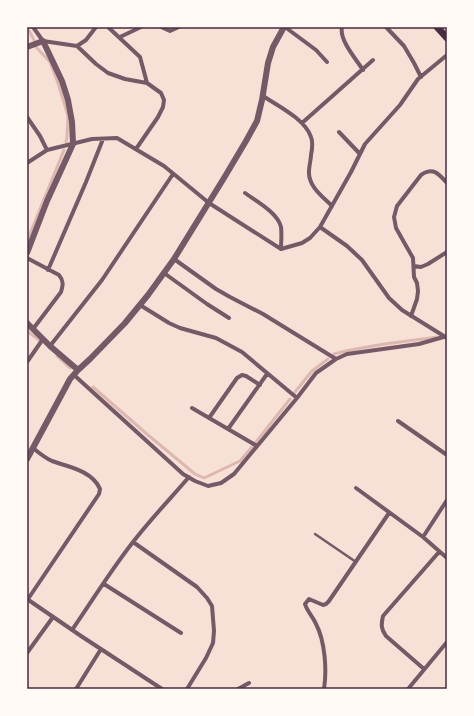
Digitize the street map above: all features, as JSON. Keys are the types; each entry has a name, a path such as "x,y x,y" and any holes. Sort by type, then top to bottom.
{"main road":[{"path":"437,27 447,38"}],"street":[{"path":"27,253 47,201 73,144 72,122 68,100 62,82 44,41 33,27"},
{"path":"77,46 86,40 96,27"},
{"path":"108,27 140,57 147,83"},
{"path":"120,37 141,27"},
{"path":"161,27 170,30 179,27"},
{"path":"27,459 70,379 125,323 148,295 174,259 246,141 256,120 273,46 284,27 316,50 327,62"},
{"path":"342,27 342,36 363,70"},
{"path":"386,27 404,46 421,77"},
{"path":"27,47 44,41 77,46 108,73 125,79 147,83 161,93 164,100 163,107 158,117 136,149"},
{"path":"27,163 47,150 92,139 117,138 164,166 208,203 281,249 302,243 310,238 320,227 365,144 400,105 418,79 447,56"},
{"path":"302,123 373,60"},
{"path":"262,96 297,119 308,130 312,138 309,172 311,182 317,192 332,206"},
{"path":"27,117 40,136 47,150"},
{"path":"339,132 360,154"},
{"path":"48,270 103,139"},
{"path":"411,316 417,299 418,290 414,276 413,258 396,228 394,217 397,206 421,175 426,172 433,171 447,182"},
{"path":"50,346 102,280 173,174"},
{"path":"245,193 274,215 279,222 281,228 281,249"},
{"path":"320,227 347,246 362,260 389,298 402,310 447,337"},
{"path":"414,266 421,267 446,255"},
{"path":"27,258 59,275 64,285 61,292 33,329"},
{"path":"174,259 216,289 263,314 336,359"},
{"path":"164,273 229,318"},
{"path":"140,305 169,323 216,338 242,352 297,398"},
{"path":"27,323 183,474 208,486 221,483 234,474 316,373 336,359 347,354 419,344 447,337"},
{"path":"27,362 43,339"},
{"path":"228,430 267,374"},
{"path":"209,418 237,378 242,375 246,376 260,385"},
{"path":"192,408 257,446"},
{"path":"398,420 447,455"},
{"path":"33,448 52,461 93,478 100,489 99,494 28,599 72,630 162,689"},
{"path":"72,630 133,542 189,477"},
{"path":"356,488 422,537 447,558"},
{"path":"422,537 447,500"},
{"path":"324,689 325,665 322,644 316,624 305,604 309,599 323,605 326,604 389,513"},
{"path":"133,542 197,587 212,606 214,631 213,643 206,658 187,689"},
{"path":"424,670 386,636 382,630 381,623 383,616 439,552"},
{"path":"104,584 181,633"},
{"path":"27,653 53,617"},
{"path":"408,689 447,642"},
{"path":"76,689 101,649"},
{"path":"238,689 249,683"}],"lane":[{"path":"315,534 356,562"}],"waterway":[{"path":"27,27 34,40"},
{"path":"36,47 50,62 58,83 68,116 66,142"},
{"path":"27,241 64,150"},
{"path":"27,331 39,340"},
{"path":"334,354 373,346 437,337"},
{"path":"57,356 70,368"},
{"path":"295,392 312,371 328,359"},
{"path":"93,387 195,474 204,478 240,461 252,447"},
{"path":"256,442 290,399"}]}
